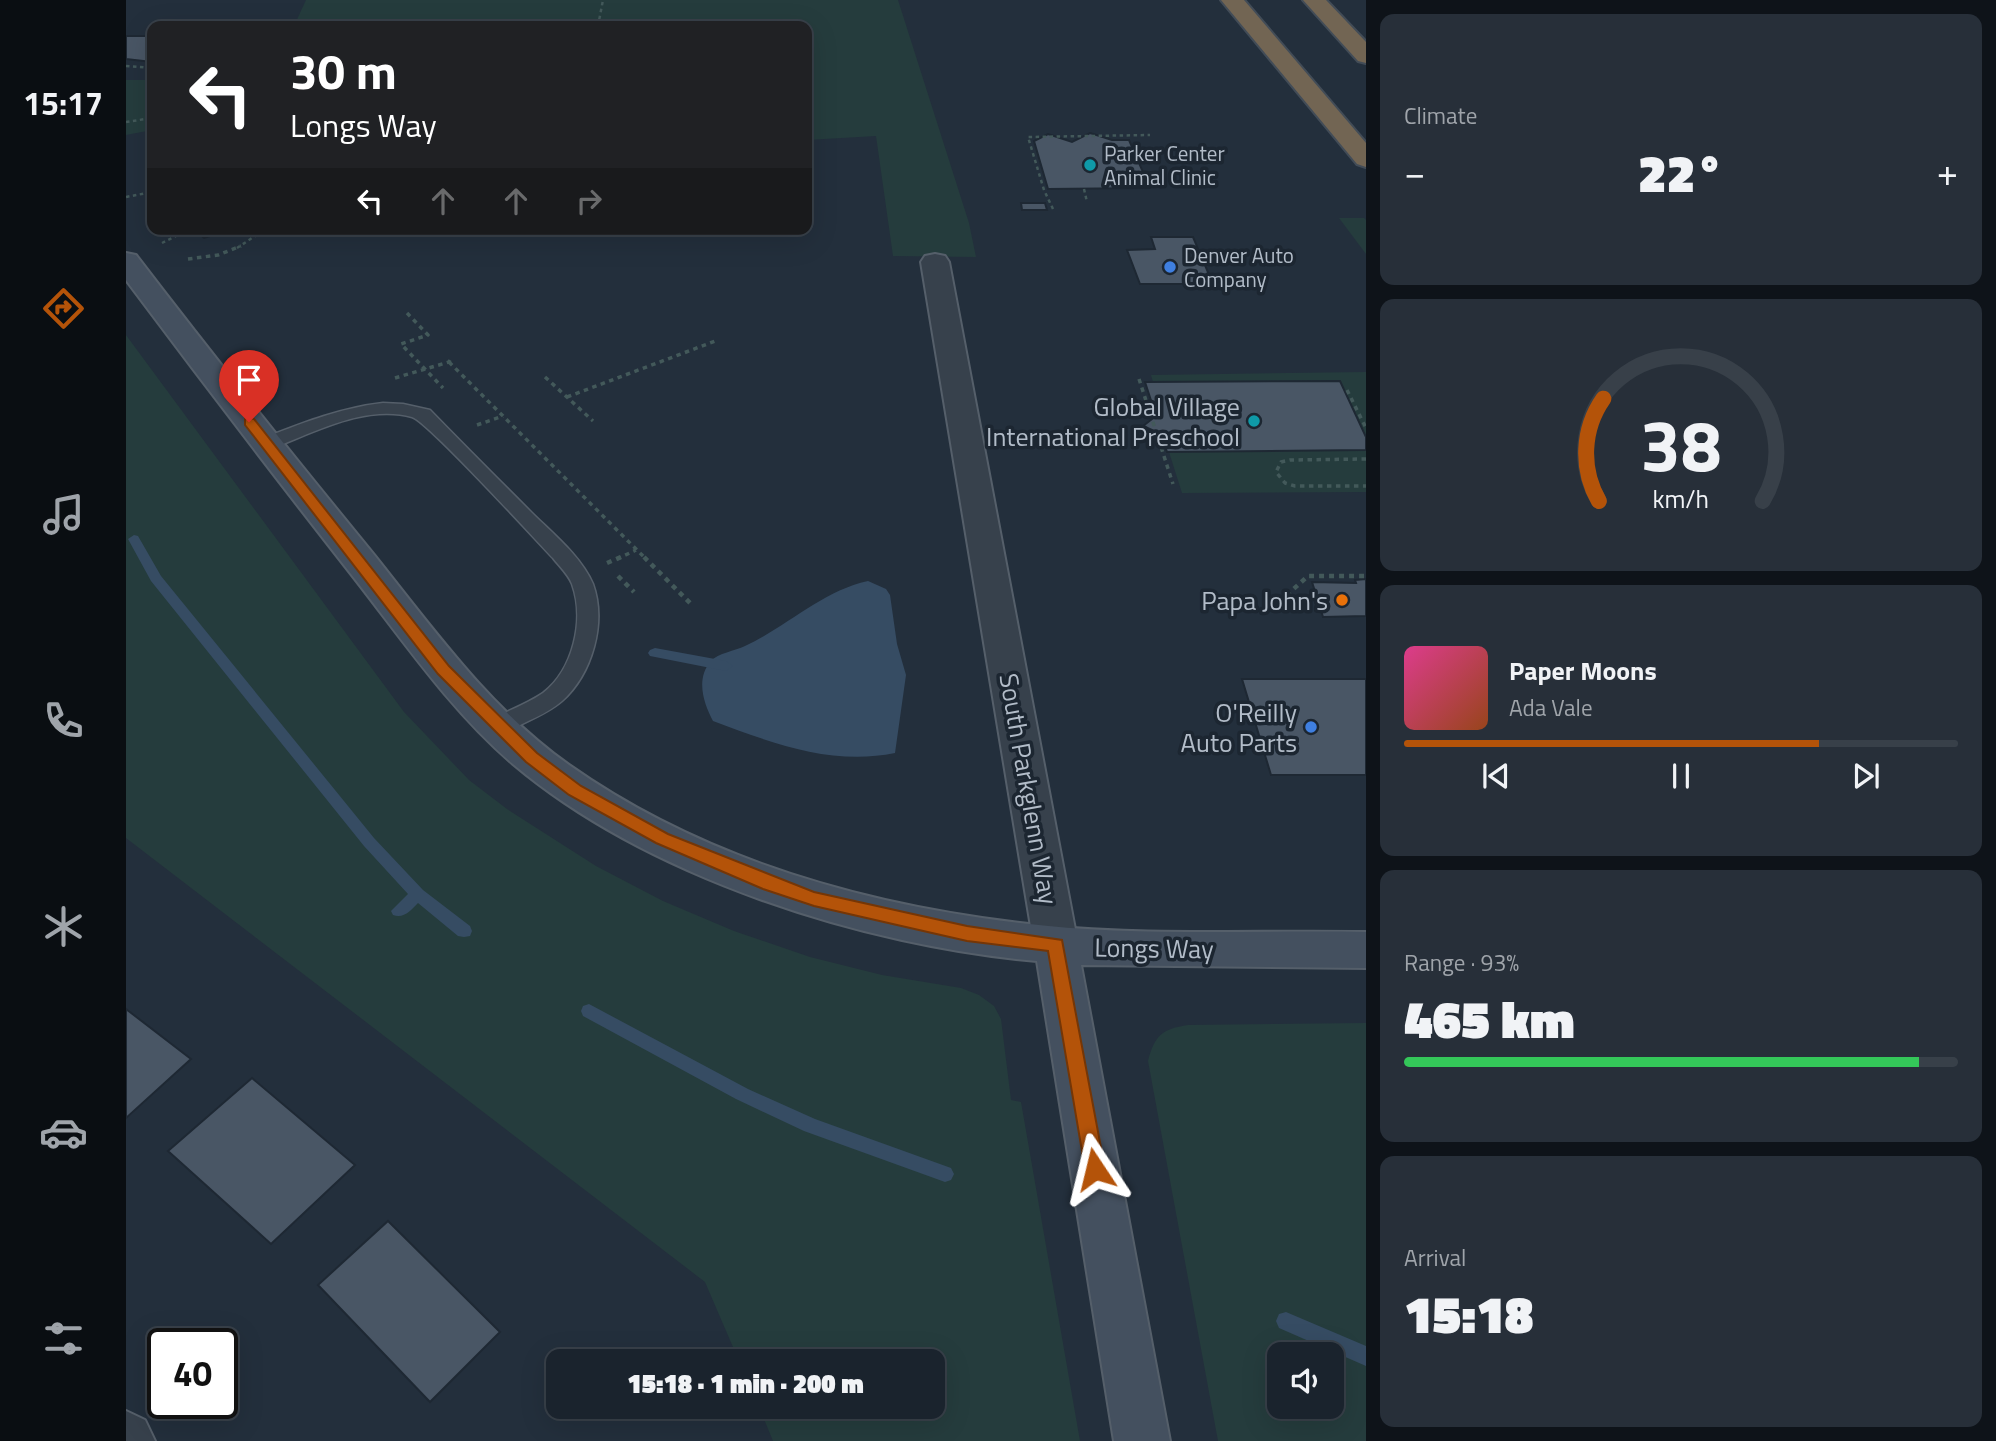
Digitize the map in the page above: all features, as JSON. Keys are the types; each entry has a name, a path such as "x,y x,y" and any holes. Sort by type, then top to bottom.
{"highway":[{"path":"1232,0 1366,159"},
{"path":"1314,0 1366,57"},
{"path":"1311,94 1366,131"}],"street":[{"name":"Longs Way","path":"126,261 443,670 498,726 554,775 608,810 662,839 769,884 814,899 905,922 986,937 1056,945 1126,948 1366,950"},
{"name":"South Parkglenn Way","path":"934,262 1142,1441"}],"lane":[{"path":"266,444 361,410 387,407 423,414 560,553 576,574 586,600 586,625 577,665 566,683 551,698 498,726"}],"path":[{"path":"599,21 603,0"},
{"path":"126,66 144,68 147,62"},
{"path":"126,122 147,119"},
{"path":"1053,209 1044,190 1028,137 1150,135"},
{"path":"1083,189 1087,202"},
{"path":"126,197 147,193"},
{"path":"162,243 178,235"},
{"path":"188,259 211,256 235,248 256,235"},
{"path":"567,397 718,340"},
{"path":"449,362 690,603"},
{"path":"545,377 593,421"},
{"path":"1139,379 1173,484"},
{"path":"1347,390 1366,428"},
{"path":"477,425 503,416"},
{"path":"1366,459 1290,460 1281,462 1276,472 1285,483 1295,486 1366,486"},
{"path":"606,563 636,550"},
{"path":"1279,602 1308,576 1366,576"}],"green space":[{"path":"306,0 898,0 969,223 976,257 893,256 876,136 812,140 812,21 296,21"},
{"path":"126,80 147,80 147,131 126,135"},
{"path":"1339,218 1366,220 1366,254"},
{"path":"126,335 404,712 469,780 507,809 596,866 663,901 734,931 810,957 882,975 961,988 979,995 994,1006 1001,1019 1011,1100 1021,1102 1080,1441 773,1441 764,1419 945,1419 945,1349 734,1349 705,1282 126,838"},
{"path":"1366,372 1366,437 1340,381 1153,382 1151,375"},
{"path":"1366,450 1366,492 1182,493 1169,452"},
{"path":"1366,1023 1366,1441 1218,1441 1148,1061 1157,1039 1172,1029 1188,1025"}],"water":[{"path":"868,581 886,589 890,595 897,644 906,675 895,753 848,757 825,754 780,744 713,721 704,699 702,683 711,661 761,638 835,593"}],"building":[{"path":"126,36 147,36 147,61 126,59"},
{"name":"Parker Center Animal Clinic","path":"1090,133 1112,140 1129,140 1150,188 1048,189 1034,141 1048,134 1072,142"},
{"path":"1021,203 1045,203 1047,210 1022,210"},
{"name":"Denver Auto Company","path":"1151,237 1193,237 1213,284 1140,284 1127,250 1155,249"},
{"name":"Global Village International Preschool","path":"1340,381 1366,437 1366,450 1167,452 1161,434 1143,426 1156,416 1145,382"},
{"name":"Papa John's","path":"1366,579 1366,616 1323,617 1312,582 1356,583 1355,580"},
{"name":"O'Reilly Auto Parts","path":"1242,679 1366,679 1366,775 1271,775"},
{"path":"126,1009 191,1059 126,1118"},
{"path":"252,1078 355,1165 271,1244 168,1151"},
{"path":"388,1221 500,1332 430,1402 318,1285"}],"waterway":[{"path":"134,539 156,578 369,842 418,894"},
{"path":"655,653 726,666"},
{"path":"399,911 418,894"},
{"path":"418,894 464,931"},
{"path":"589,1011 742,1094 810,1125 945,1174"},
{"path":"1286,1321 1366,1356"}],"place":[{"name":"Parker Center Animal Clinic","path":"1090,165"},
{"name":"Denver Auto Company","path":"1170,267"},
{"name":"Global Village International Preschool","path":"1254,421"},
{"name":"Papa John's","path":"1342,600"},
{"name":"O'Reilly Auto Parts","path":"1311,727"}],"route":[{"path":"249,422 443,670 531,758 575,790 662,839 769,884 814,899 905,922 986,937 1056,945 1095,1169"}]}
